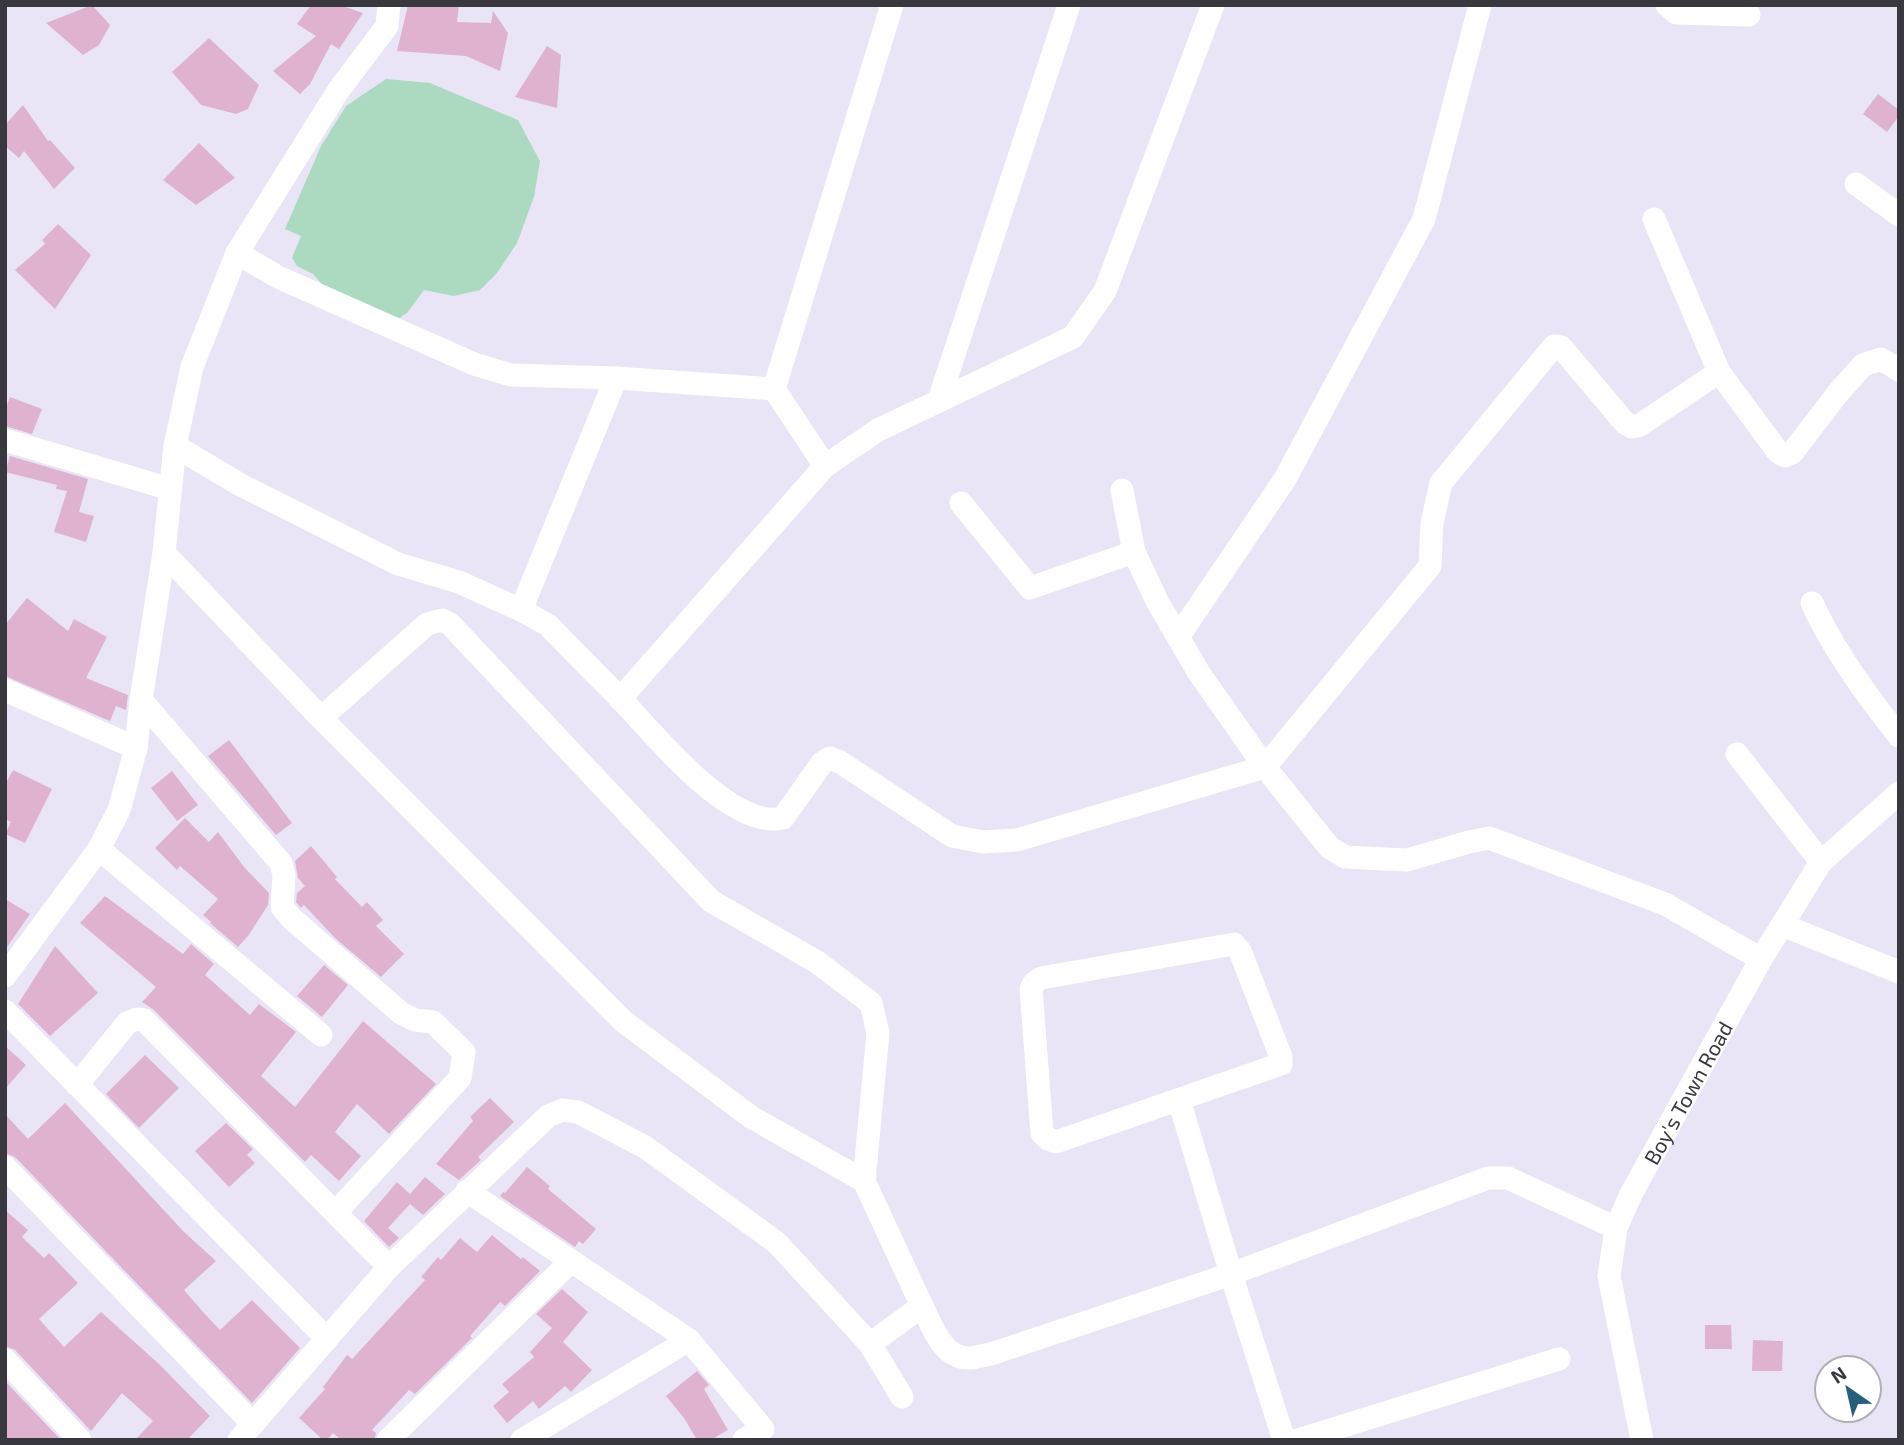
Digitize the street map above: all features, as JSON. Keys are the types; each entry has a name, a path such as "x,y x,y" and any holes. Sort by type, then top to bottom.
{"street":[{"path":"5,976 99,849 119,810 136,748 164,553 175,446 192,367 237,253 338,91 387,26 389,5"},
{"path":"774,389 892,5"},
{"path":"939,400 1069,5"},
{"path":"620,699 825,466 878,430 1073,337 1105,291 1213,5"},
{"path":"1178,637 1285,479 1424,219 1480,5"},
{"path":"1667,5 1676,13 1749,15"},
{"path":"1856,184 1899,215"},
{"path":"1654,219 1718,372 1778,452 1785,456 1792,453 1863,365 1881,359 1899,370"},
{"path":"237,253 278,277 474,363 511,375 616,378 774,389"},
{"path":"175,446 239,484 398,564 459,582 548,625 682,766 717,795 747,812 772,820 783,818 822,763 830,758 952,836 983,842 1017,840 1265,767 1430,566 1432,523 1441,483 1554,346 1561,347 1625,423 1632,427 1640,425 1718,372"},
{"path":"521,610 616,378"},
{"path":"774,389 825,466"},
{"path":"5,440 170,489"},
{"path":"1122,490 1134,552 1178,637 1199,673 1265,767 1329,848 1345,857 1407,860 1489,838 1665,904 1761,959"},
{"path":"961,503 1030,588 1134,552"},
{"path":"164,553 321,718 623,1021 751,1117 864,1181"},
{"path":"1812,603 1824,630 1852,673 1899,736"},
{"path":"321,718 427,624 442,620 450,624 711,901 817,962 871,1003 878,1034 864,1181 922,1306 941,1342 953,1355 968,1358 991,1354 1231,1274 1496,1177 1508,1178 1616,1228"},
{"path":"5,690 136,748"},
{"path":"141,700 281,863 284,875 282,907 291,918 401,1013 415,1020 433,1023 464,1052 460,1078 336,1212"},
{"path":"1737,754 1821,862"},
{"name":"Boy's Town Road","path":"1642,1440 1609,1276 1616,1228 1631,1194 1761,959 1821,862 1899,793"},
{"path":"99,849 321,1035"},
{"path":"1782,925 1899,972"},
{"path":"1234,944 1240,951 1281,1057 1281,1064 1179,1100 1056,1142 1048,1139 1042,1133 1031,989 1034,983 1041,978 1234,944"},
{"path":"5,1011 327,1339"},
{"path":"77,1085 127,1023 137,1019 144,1020 389,1267"},
{"path":"1179,1100 1284,1440"},
{"path":"5,1167 245,1431 389,1267 548,1116 562,1110 578,1112 645,1147 777,1243 870,1344 902,1397"},
{"path":"467,1191 689,1340 759,1436"},
{"path":"387,1440 571,1261"},
{"path":"870,1344 922,1306"},
{"path":"522,1440 689,1340"},
{"path":"1298,1440 1559,1359"},
{"path":"5,1360 80,1440"}],"green space":[{"path":"386,79 430,83 518,120 540,161 534,197 517,243 497,273 480,290 454,296 424,290 407,313 395,321 328,291 313,274 297,266 292,258 301,236 285,229 321,146 346,106"}],"building":[{"path":"92,5 110,25 99,45 83,55 46,23"},
{"path":"311,5 340,5 363,13 339,49 331,44 310,84 300,94 273,71 316,36 297,24"},
{"path":"408,5 459,5 457,22 491,23 493,11 508,33 500,71 466,56 397,51"},
{"path":"209,38 259,85 248,109 236,114 201,105 172,72"},
{"path":"547,46 561,55 557,108 515,97"},
{"path":"1878,94 1899,110 1899,116 1887,132 1863,114"},
{"path":"23,105 48,141 50,140 75,168 54,189 24,151 19,158 5,146 5,125"},
{"path":"199,143 235,178 196,205 163,180"},
{"path":"58,224 91,255 55,309 15,270 45,244 42,240"},
{"path":"10,397 42,409 32,434 5,426 5,410"},
{"path":"10,456 88,479 79,512 94,516 86,542 54,532 67,491 56,489 57,485 5,472"},
{"path":"27,598 68,631 74,619 107,637 86,678 128,695 126,710 116,706 110,721 5,676 5,625"},
{"path":"229,740 292,823 276,835 208,756"},
{"path":"13,770 52,789 25,843 5,834 11,822 5,819 5,785"},
{"path":"172,771 198,805 177,821 151,788"},
{"path":"185,818 209,842 218,832 244,867 269,893 268,905 238,947 203,915 218,899 180,866 177,870 155,848"},
{"path":"311,846 337,877 335,879 362,907 367,902 383,920 376,926 404,954 381,977 335,938 304,905 301,908 296,902 297,893 305,886 298,878 295,861"},
{"path":"105,896 183,954 191,944 214,964 205,975 250,1015 259,1004 296,1032 261,1076 295,1107 363,1021 436,1084 389,1134 357,1104 335,1132 361,1156 339,1181 311,1155 305,1162 154,1010 142,1002 156,987 80,923"},
{"path":"5,899 30,914 5,950"},
{"path":"55,946 98,993 50,1036 18,1004"},
{"path":"324,965 348,985 322,1017 297,996"},
{"path":"5,1046 26,1065 5,1089"},
{"path":"145,1055 179,1088 139,1128 106,1094"},
{"path":"490,1098 514,1122 478,1157 481,1160 459,1180 436,1164 473,1121 470,1117"},
{"path":"65,1103 183,1231 216,1261 184,1290 220,1330 252,1300 300,1348 252,1403 15,1157 5,1153 5,1114 28,1139"},
{"path":"226,1123 253,1149 247,1155 255,1163 229,1187 195,1151"},
{"path":"527,1167 550,1186 548,1189 596,1229 583,1244 579,1241 575,1247 500,1196"},
{"path":"425,1177 445,1194 423,1215 410,1204 388,1228 399,1238 389,1247 364,1221 397,1182 410,1194"},
{"path":"5,1210 28,1230 22,1237 44,1258 49,1253 78,1283 39,1319 64,1347 101,1312 159,1364 210,1416 187,1440 135,1440 153,1421 122,1393 91,1431 15,1350 5,1346"},
{"path":"492,1235 540,1271 505,1306 500,1302 470,1336 472,1338 415,1394 409,1390 372,1430 376,1433 374,1440 341,1440 333,1433 327,1440 323,1440 299,1418 325,1389 323,1387 347,1355 352,1359 425,1280 421,1277 438,1257 441,1260 460,1238 477,1252"},
{"path":"562,1289 588,1312 563,1342 592,1370 571,1392 565,1386 539,1409 533,1401 507,1423 493,1406 509,1392 502,1384 534,1357 530,1352 552,1328 536,1314"},
{"path":"1705,1325 1731,1325 1732,1349 1705,1349"},
{"path":"1753,1340 1783,1341 1782,1371 1752,1371"},
{"path":"697,1371 709,1385 704,1389 728,1430 711,1440 697,1440 666,1396"},
{"path":"5,1381 61,1440 5,1440"}]}
